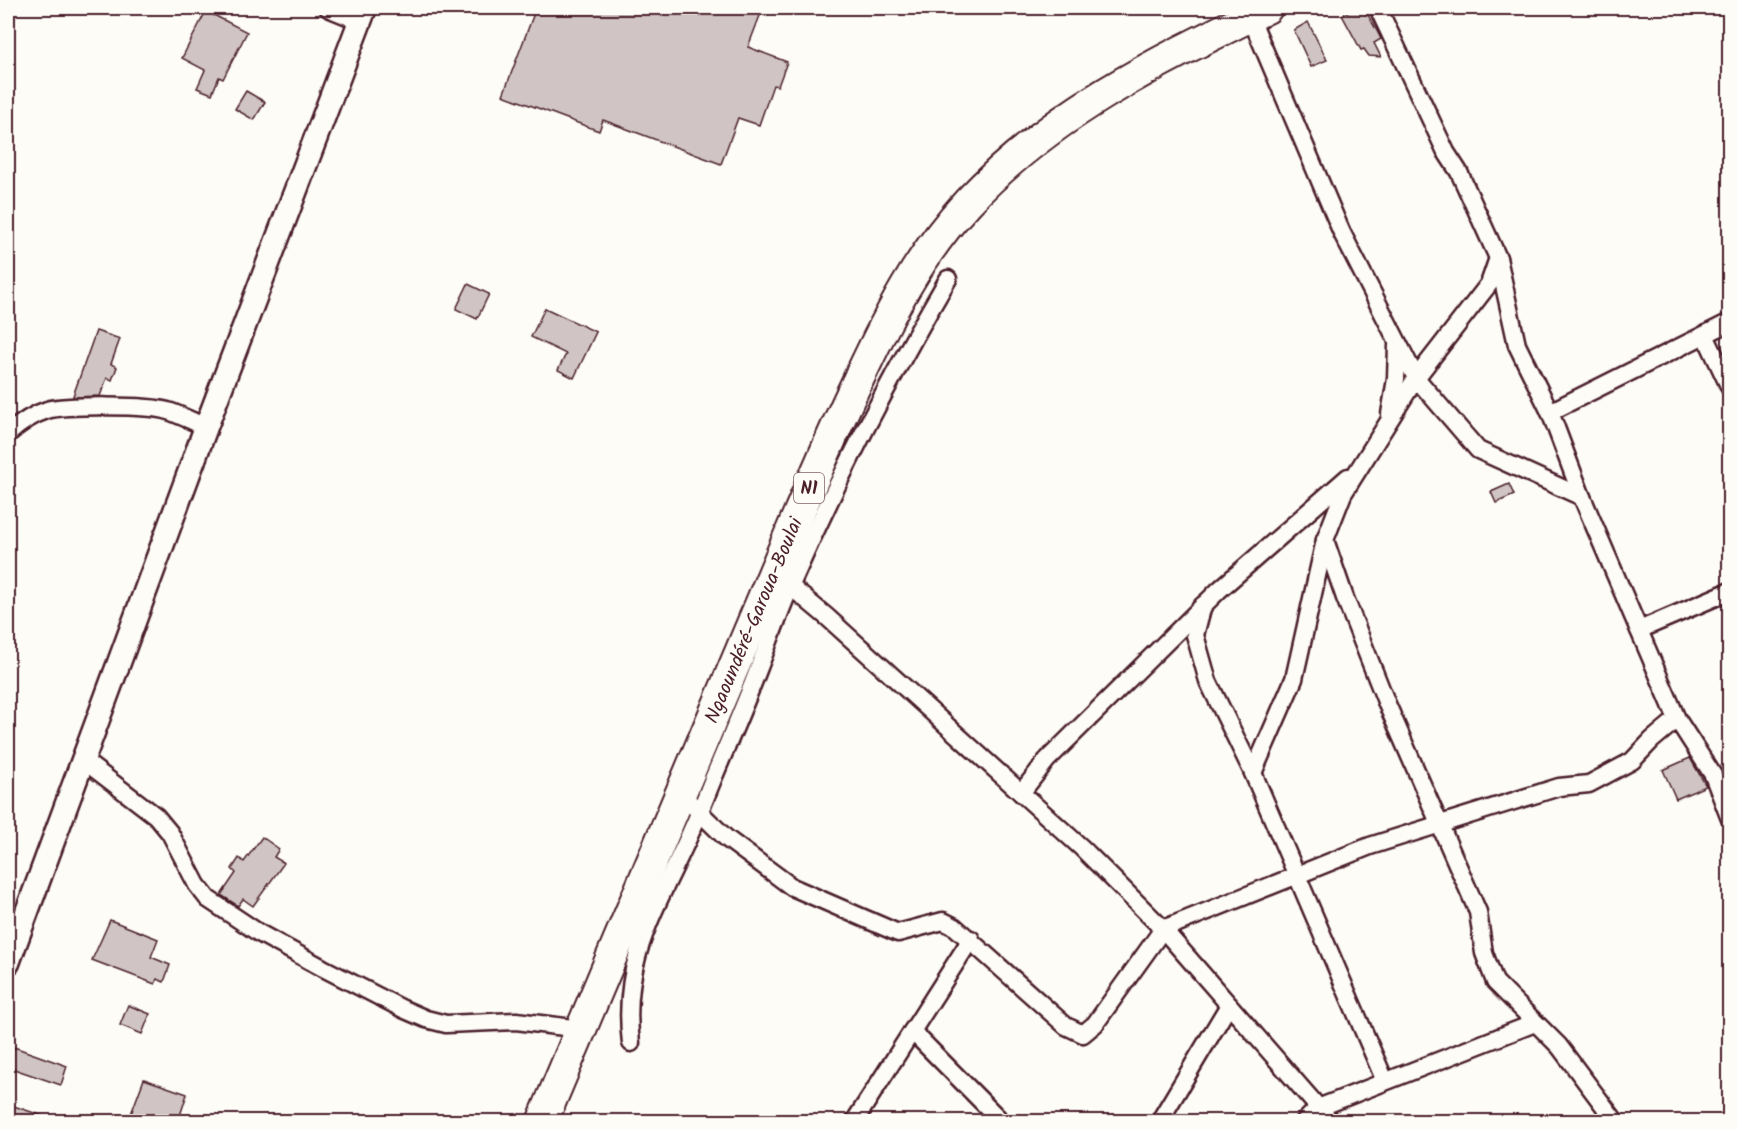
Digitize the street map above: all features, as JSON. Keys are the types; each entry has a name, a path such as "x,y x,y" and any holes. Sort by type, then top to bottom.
{"highway":[{"name":"Ngaoundéré-Garoua-Boulai","path":"542,1122 581,1029 689,802 735,661 839,420 880,333 921,261 960,211 1030,143 1093,99 1161,60 1258,12"}],"street":[{"path":"8,963 206,427 363,14 328,8"},
{"path":"1378,8 1446,152 1459,172 1498,258 1517,345 1550,412 1582,497 1677,719 1713,776 1730,819"},
{"path":"1258,12 1342,233 1416,378 1478,450 1582,497"},
{"path":"1253,773 1294,679 1325,540 1343,494 1416,378 1489,284 1498,258"},
{"path":"631,1043 628,1022 632,974 658,898 677,862 689,802 765,652 790,586 857,444 904,353 948,279"},
{"path":"1550,412 1730,322"},
{"path":"1705,335 1730,388"},
{"path":"1388,424 1396,379 1397,343"},
{"path":"8,434 20,423 47,411 66,407 166,410 206,427"},
{"path":"1021,793 1047,760 1203,605 1364,463"},
{"path":"1325,540 1345,598 1387,704 1478,912 1484,953 1495,982 1559,1047 1616,1122"},
{"path":"790,586 1082,848 1163,929 1330,1122"},
{"path":"1639,630 1730,591"},
{"path":"1203,605 1195,635 1208,681 1253,773 1385,1081"},
{"path":"735,661 765,652"},
{"path":"689,802 726,838 792,886 898,933 943,921 955,927 1066,1026 1083,1034 1095,1024 1163,929 1370,846 1559,787 1590,784 1632,761 1677,719"},
{"path":"84,760 156,816 170,833 197,885 208,899 277,943 426,1019 447,1024 516,1021 581,1029"},
{"path":"854,1122 971,939"},
{"path":"1159,1122 1229,1005"},
{"path":"1304,1122 1318,1108 1535,1023"},
{"path":"912,1031 998,1118"}],"building":[{"path":"536,8 747,8 761,13 748,47 787,62 778,86 773,85 759,125 738,118 721,164 603,120 599,131 503,95"},
{"path":"1355,8 1364,8 1378,33 1381,39 1374,43 1381,57 1369,56 1364,49 1361,50 1342,15"},
{"path":"206,11 247,32 223,79 219,77 212,94 197,88 205,70 182,58"},
{"path":"1308,22 1327,60 1311,67 1294,30"},
{"path":"246,91 265,102 254,120 235,109"},
{"path":"468,284 489,294 477,319 456,309"},
{"path":"545,308 596,332 574,378 558,370 566,354 531,337"},
{"path":"96,331 120,339 111,364 117,367 112,380 107,378 100,396 75,397 73,396"},
{"path":"1509,484 1514,495 1496,503 1491,492"},
{"path":"1690,758 1706,786 1676,799 1663,770"},
{"path":"262,837 279,849 274,857 284,863 253,906 243,899 238,906 221,895 236,873 232,869 239,858 244,862"},
{"path":"110,920 158,939 151,957 170,965 164,982 157,979 155,984 92,960"},
{"path":"128,1005 150,1014 142,1034 120,1025"},
{"path":"14,1047 67,1066 61,1085 8,1067"},
{"path":"144,1079 187,1094 178,1122 128,1122"},
{"path":"8,1104 52,1119 51,1122 8,1122"}]}
